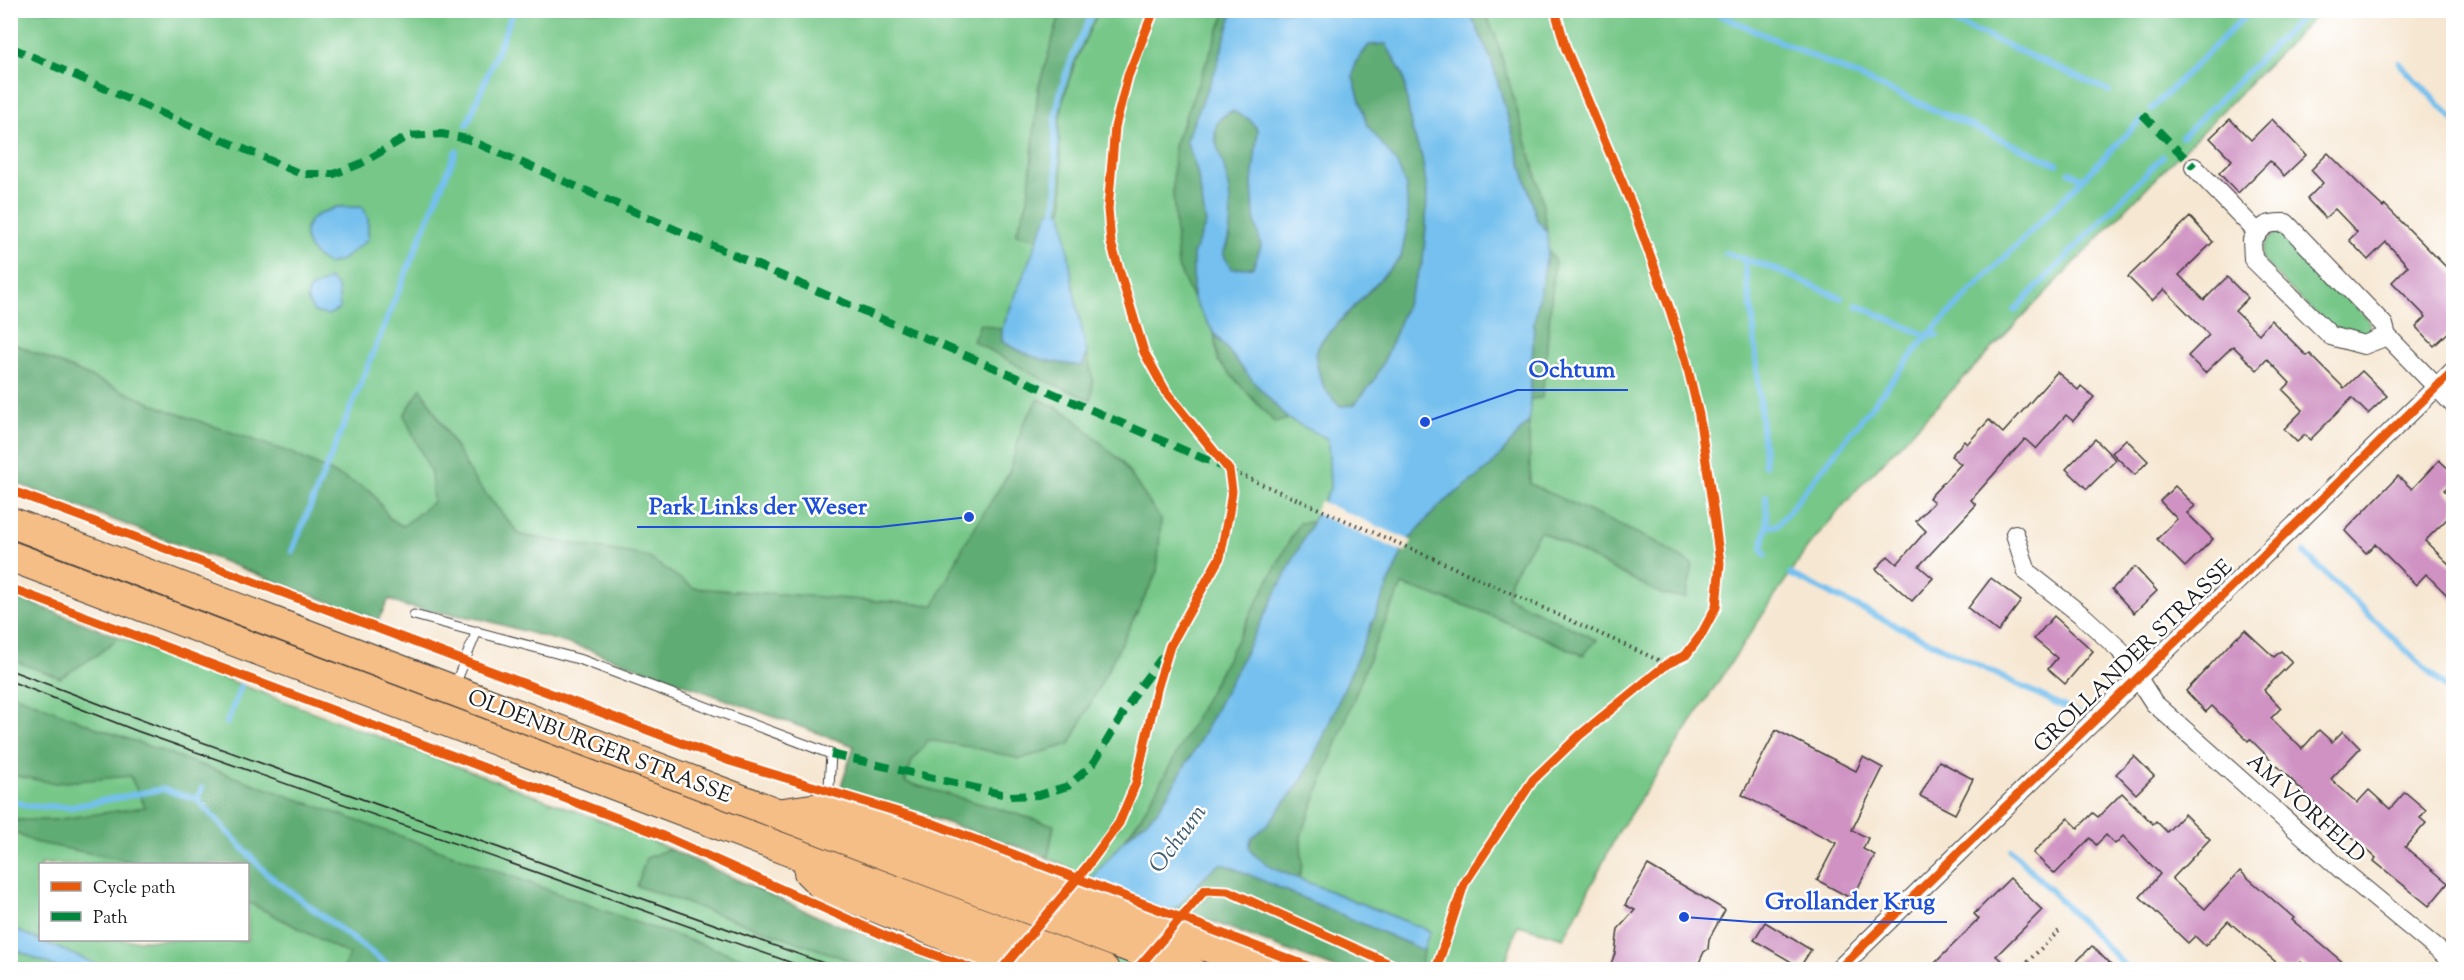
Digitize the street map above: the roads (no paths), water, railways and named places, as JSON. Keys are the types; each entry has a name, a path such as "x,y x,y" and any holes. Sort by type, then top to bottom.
{"highway":[{"name":"OLDENBURGER STRASSE","path":"10,522 1190,969"},
{"name":"OLDENBURGER STRASSE","path":"10,556 785,849 1007,946 1104,969"},
{"path":"780,813 828,807 902,831 1057,888 1268,969"},
{"path":"1007,946 1030,969"}],"street":[{"path":"2194,167 2258,233"},
{"path":"2386,336 2364,345 2331,336 2253,259 2252,240 2271,222 2286,223 2384,325 2386,336 2454,405"},
{"name":"GROLLANDER STRASSE","path":"1838,969 2454,370"},
{"name":"AM VORFELD","path":"2015,534 2027,572 2084,617 2120,650 2154,703 2352,879 2454,963"}],"lane":[{"path":"414,615 582,660 831,754 828,807"},
{"path":"453,688 477,631"}],"water":[{"path":"1233,11 1469,11 1492,62 1537,220 1547,231 1548,250 1534,323 1529,421 1491,466 1439,506 1406,543 1325,733 1302,780 1267,825 1251,839 1249,847 1252,853 1272,868 1430,931 1423,950 1222,863 1212,869 1176,908 1014,970 1124,840 1158,810 1196,748 1330,488 1328,439 1288,419 1214,333 1193,299 1193,255 1206,223 1197,171 1186,140 1216,69","holes":["1386,44 1403,75 1412,130 1422,157 1427,191 1423,261 1388,352 1374,381 1354,405 1340,406 1322,382 1315,354 1322,340 1401,257 1408,222 1406,186 1396,162 1367,125 1353,77 1355,63 1369,45","1232,111 1249,119 1258,130 1252,183 1254,216 1261,246 1253,267 1232,269 1223,254 1229,233 1230,200 1215,131 1220,119"]},
{"path":"336,207 363,207 368,219 368,239 342,260 328,264 312,252 305,234 306,227 313,218"},
{"path":"1049,211 1062,211 1074,292 1087,353 1082,366 1040,359 1002,341 1002,329"},
{"path":"330,279 338,288 340,309 328,315 314,312 307,300 309,290"},
{"path":"10,928 108,969 60,969 11,948"}],"waterway":[{"path":"467,125 514,10"},
{"path":"1055,212 1056,113 1068,68 1094,10"},
{"path":"1708,10 2057,164"},
{"path":"1928,10 2109,91"},
{"path":"2151,109 2251,10"},
{"path":"2182,137 2309,10"},
{"path":"2399,63 2454,120"},
{"path":"1767,526 1778,525 1927,336 2140,121"},
{"path":"292,551 456,151"},
{"path":"2015,310 2163,156"},
{"path":"2070,172 2081,178"},
{"path":"1725,253 1772,268 1841,298"},
{"path":"1744,259 1753,320 1765,465"},
{"path":"1857,305 1927,336 1937,335"},
{"path":"1765,555 1762,547 1767,526 1766,496"},
{"path":"2304,553 2454,696"},
{"path":"1790,574 2081,715"},
{"path":"227,723 241,686"},
{"path":"197,799 202,788"},
{"path":"10,800 28,806 71,807 162,789 197,799 268,875 385,963 400,970"},
{"path":"2011,850 2129,970"}],"tram line":[{"path":"10,670 168,730 843,970"},
{"path":"10,681 137,731 812,970"}],"place":[{"name":"Ochtum","path":"1425,422"},
{"name":"Park Links der Weser","path":"969,517"},
{"name":"Grollander Krug","path":"1684,917"}]}
